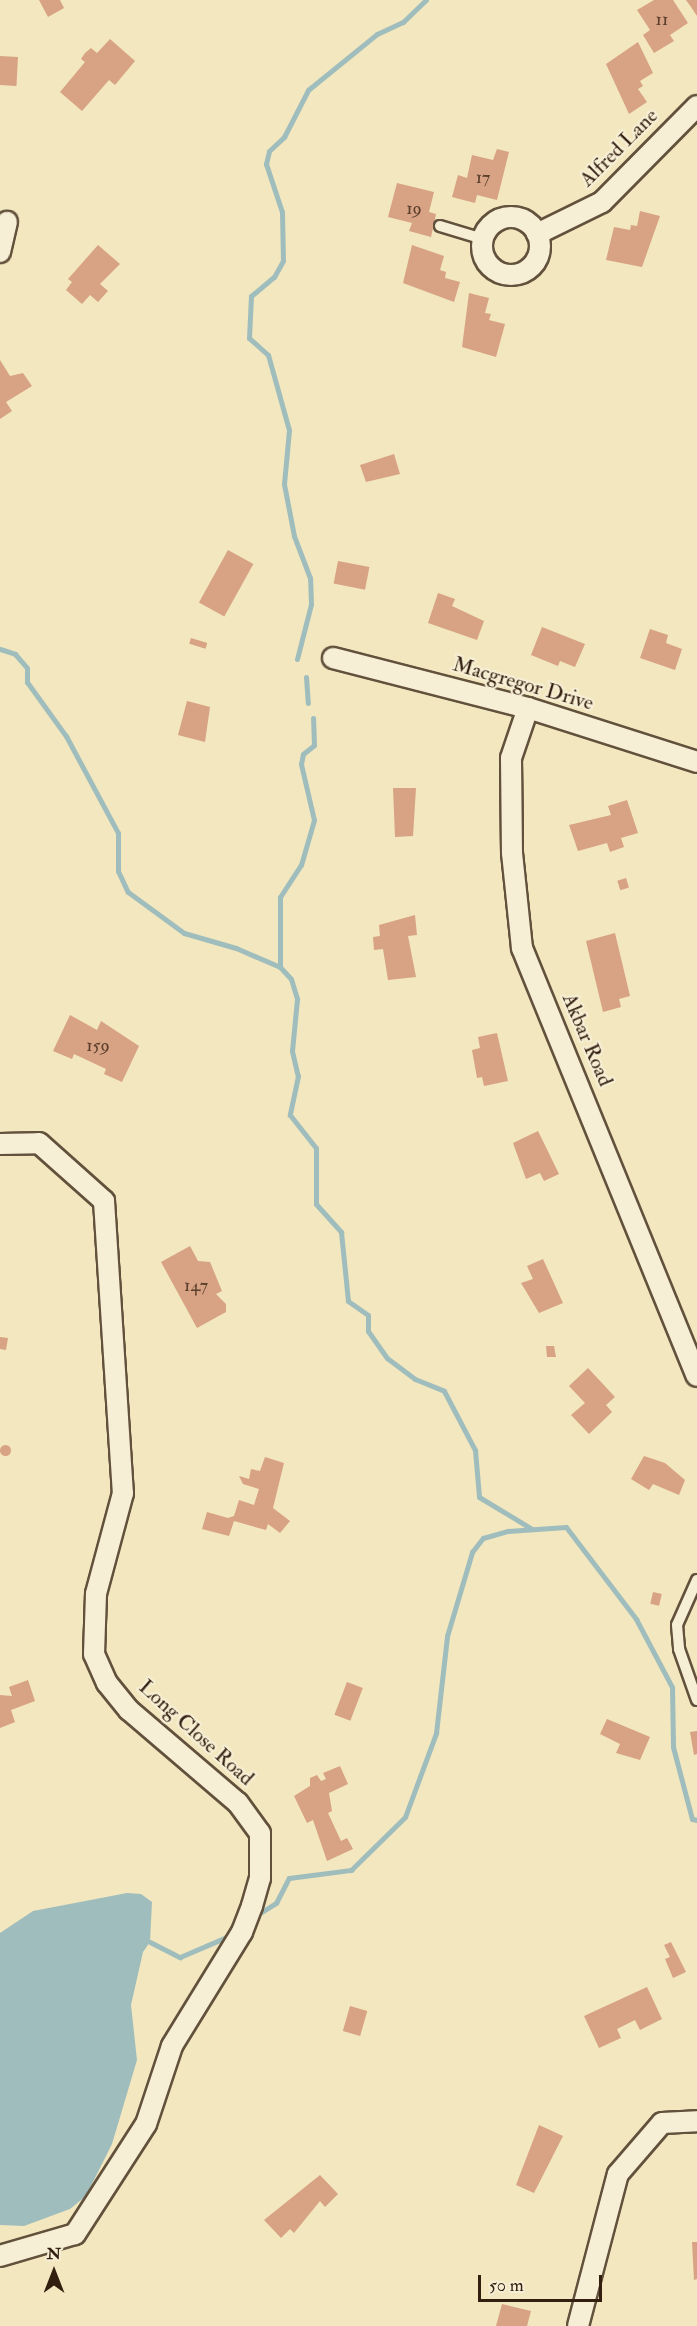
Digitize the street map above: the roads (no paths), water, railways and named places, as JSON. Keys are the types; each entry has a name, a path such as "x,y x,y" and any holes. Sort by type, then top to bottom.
{"street":[{"name":"Alfred Lane","path":"537,234 602,202 697,106"},
{"path":"506,218 522,219 537,234 537,260 526,271 511,275 488,264 483,239 491,225 506,218"},
{"path":"0,252 7,222"},
{"name":"Macgregor Drive","path":"333,658 528,708 697,762"},
{"name":"Akbar Road","path":"528,708 511,758 512,853 522,948 697,1376"},
{"name":"Long Close Road","path":"0,1144 39,1143 104,1201 123,1493 96,1594 94,1654 106,1683 129,1710 238,1803 260,1833 260,1878 249,1915 172,2046 146,2124 75,2234 0,2256"},
{"path":"578,2326 618,2174 662,2123 697,2121"}],"lane":[{"path":"440,226 483,239"},
{"path":"697,1580 677,1625 679,1649 697,1700"}],"water":[{"path":"127,1893 141,1894 152,1902 150,1942 143,1952 131,2005 137,2060 112,2144 86,2196 70,2209 24,2226 0,2225 0,1933 33,1911"}],"waterway":[{"path":"297,659 311,604 310,578 294,536 284,484 289,430 268,355 249,338 251,296 274,277 283,261 282,212 266,164 269,151 284,137 308,90 377,34 403,22 426,0"},
{"path":"0,649 15,654 27,668 27,682 66,736 118,833 118,871 128,892 184,933 236,948 280,967 291,979 297,999 292,1051 298,1076 290,1115 316,1148 316,1204 341,1232 348,1301 368,1315 368,1331 387,1358 415,1379 444,1391 475,1450 479,1497 532,1529"},
{"path":"306,677 308,703"},
{"path":"280,967 280,897 301,865 314,820 301,764 303,754 314,745 313,718"},
{"path":"260,1913 276,1903 289,1878 351,1870 405,1817 436,1733 447,1636 472,1552 483,1538 508,1531 566,1527 636,1619 672,1687 673,1747 692,1819 697,1820"},
{"path":"150,1942 180,1957 229,1936"}]}
